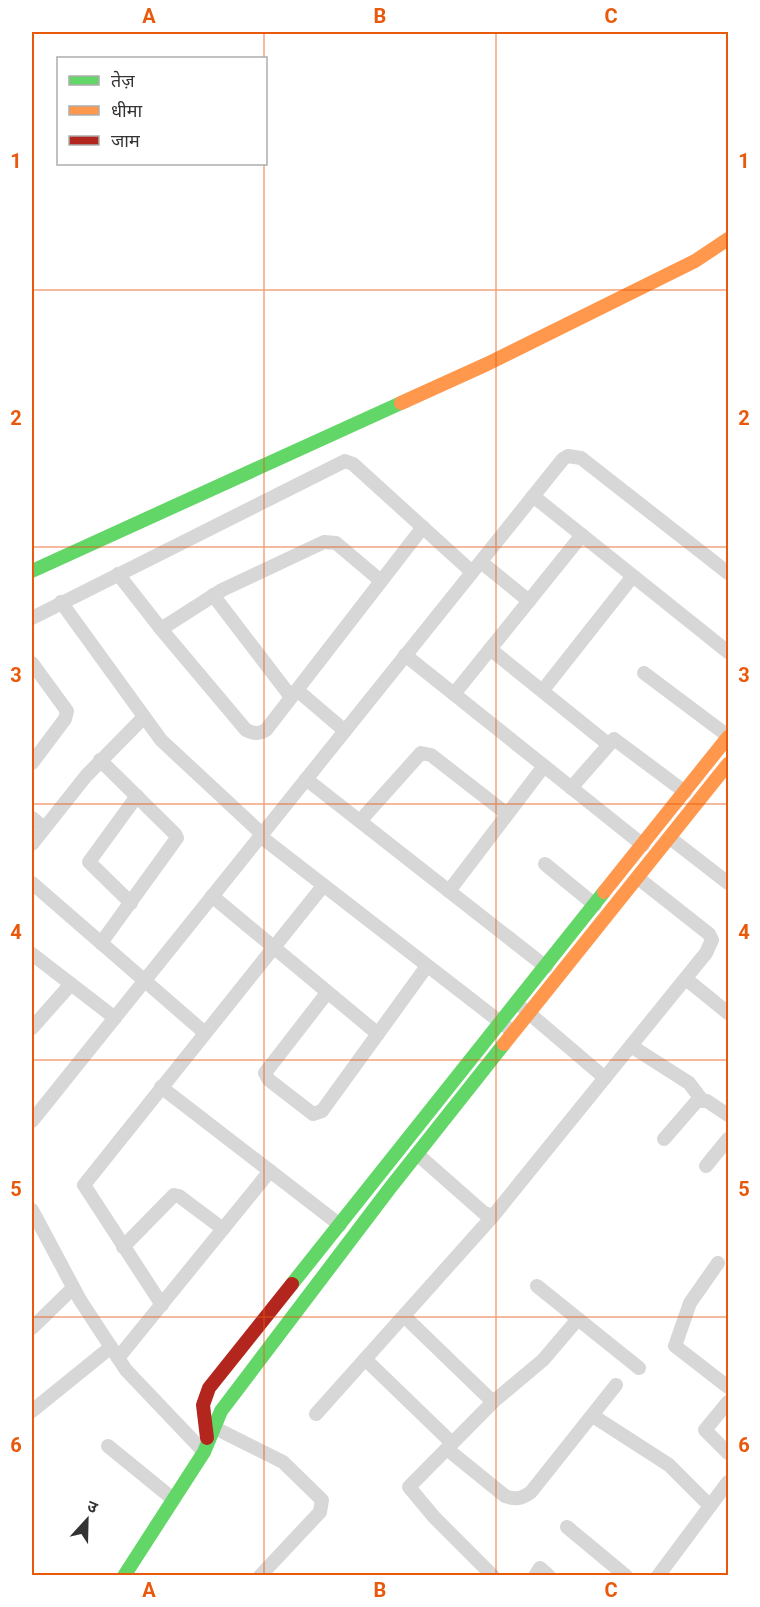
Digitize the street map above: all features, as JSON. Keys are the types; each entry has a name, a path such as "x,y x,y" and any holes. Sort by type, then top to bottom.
{"street":[{"path":"32,571 487,364 695,261 729,239"},
{"path":"32,1121 563,459 568,456 581,458 729,573"},
{"path":"32,618 341,461 353,464 423,527 476,567 529,601"},
{"path":"533,496 729,652"},
{"path":"118,574 161,629 246,730 252,734 266,729 423,527"},
{"path":"454,694 582,535"},
{"path":"161,629 213,595 330,541 340,546 381,581"},
{"path":"543,690 633,576"},
{"path":"213,595 294,693 345,731"},
{"path":"61,602 175,756 261,835 323,886 515,1033"},
{"path":"490,649 608,744"},
{"path":"405,655 643,845"},
{"path":"32,763 67,715 65,707 33,670"},
{"path":"210,1432 203,1405 209,1388 729,736 644,673"},
{"path":"32,844 100,760 144,717"},
{"path":"571,788 608,744 617,740 685,792"},
{"path":"360,821 422,753 431,755 507,814"},
{"path":"100,760 177,838 101,943"},
{"path":"124,1575 204,1452 210,1432 221,1411 417,1154 729,764"},
{"path":"449,891 544,766"},
{"path":"306,779 546,967"},
{"path":"131,903 89,862 91,856 137,796"},
{"path":"32,818 44,828"},
{"path":"670,838 729,883"},
{"path":"545,864 595,905"},
{"path":"316,1414 493,1216 706,953 712,940 709,934 638,878"},
{"path":"32,883 205,1033"},
{"path":"162,1305 84,1185 323,886"},
{"path":"212,896 275,946 327,993 378,1034"},
{"path":"32,954 115,1018"},
{"path":"327,993 267,1069 266,1077 309,1112 318,1114 427,966"},
{"path":"686,979 729,1013"},
{"path":"32,1028 71,984"},
{"path":"517,1004 605,1078"},
{"path":"631,1046 689,1083 702,1100 729,1115"},
{"path":"161,1087 340,1225"},
{"path":"664,1140 697,1101 702,1100"},
{"path":"706,1166 729,1139"},
{"path":"417,1154 484,1213 493,1216"},
{"path":"32,1411 115,1352 162,1305 270,1171"},
{"path":"123,1247 174,1196 179,1196 223,1229"},
{"path":"32,1210 37,1235 142,1390 204,1452"},
{"path":"718,1263 690,1303 675,1346 729,1387"},
{"path":"537,1286 639,1368"},
{"path":"32,1328 73,1288"},
{"path":"404,1316 493,1402"},
{"path":"493,1575 434,1517 409,1486 493,1402 543,1360 578,1319"},
{"path":"365,1359 449,1446 505,1496 515,1499 531,1492 616,1385"},
{"path":"729,1402 705,1430 729,1453"},
{"path":"593,1416 669,1465 710,1506"},
{"path":"210,1432 283,1462 322,1500 320,1512 260,1575"},
{"path":"108,1446 173,1499"},
{"path":"658,1575 729,1482"},
{"path":"567,1527 626,1575"},
{"path":"535,1575 540,1568 549,1575"}],"traffic: fast":[{"path":"32,571 401,403"},
{"path":"292,1284 604,892"},
{"path":"124,1576 204,1452 221,1411 390,1188 504,1044"}],"traffic: slow":[{"path":"401,403 487,364 695,261 728,239"},
{"path":"604,892 728,737"},
{"path":"504,1044 728,764"}],"traffic: jam":[{"path":"207,1438 203,1405 209,1388 292,1284"}]}
